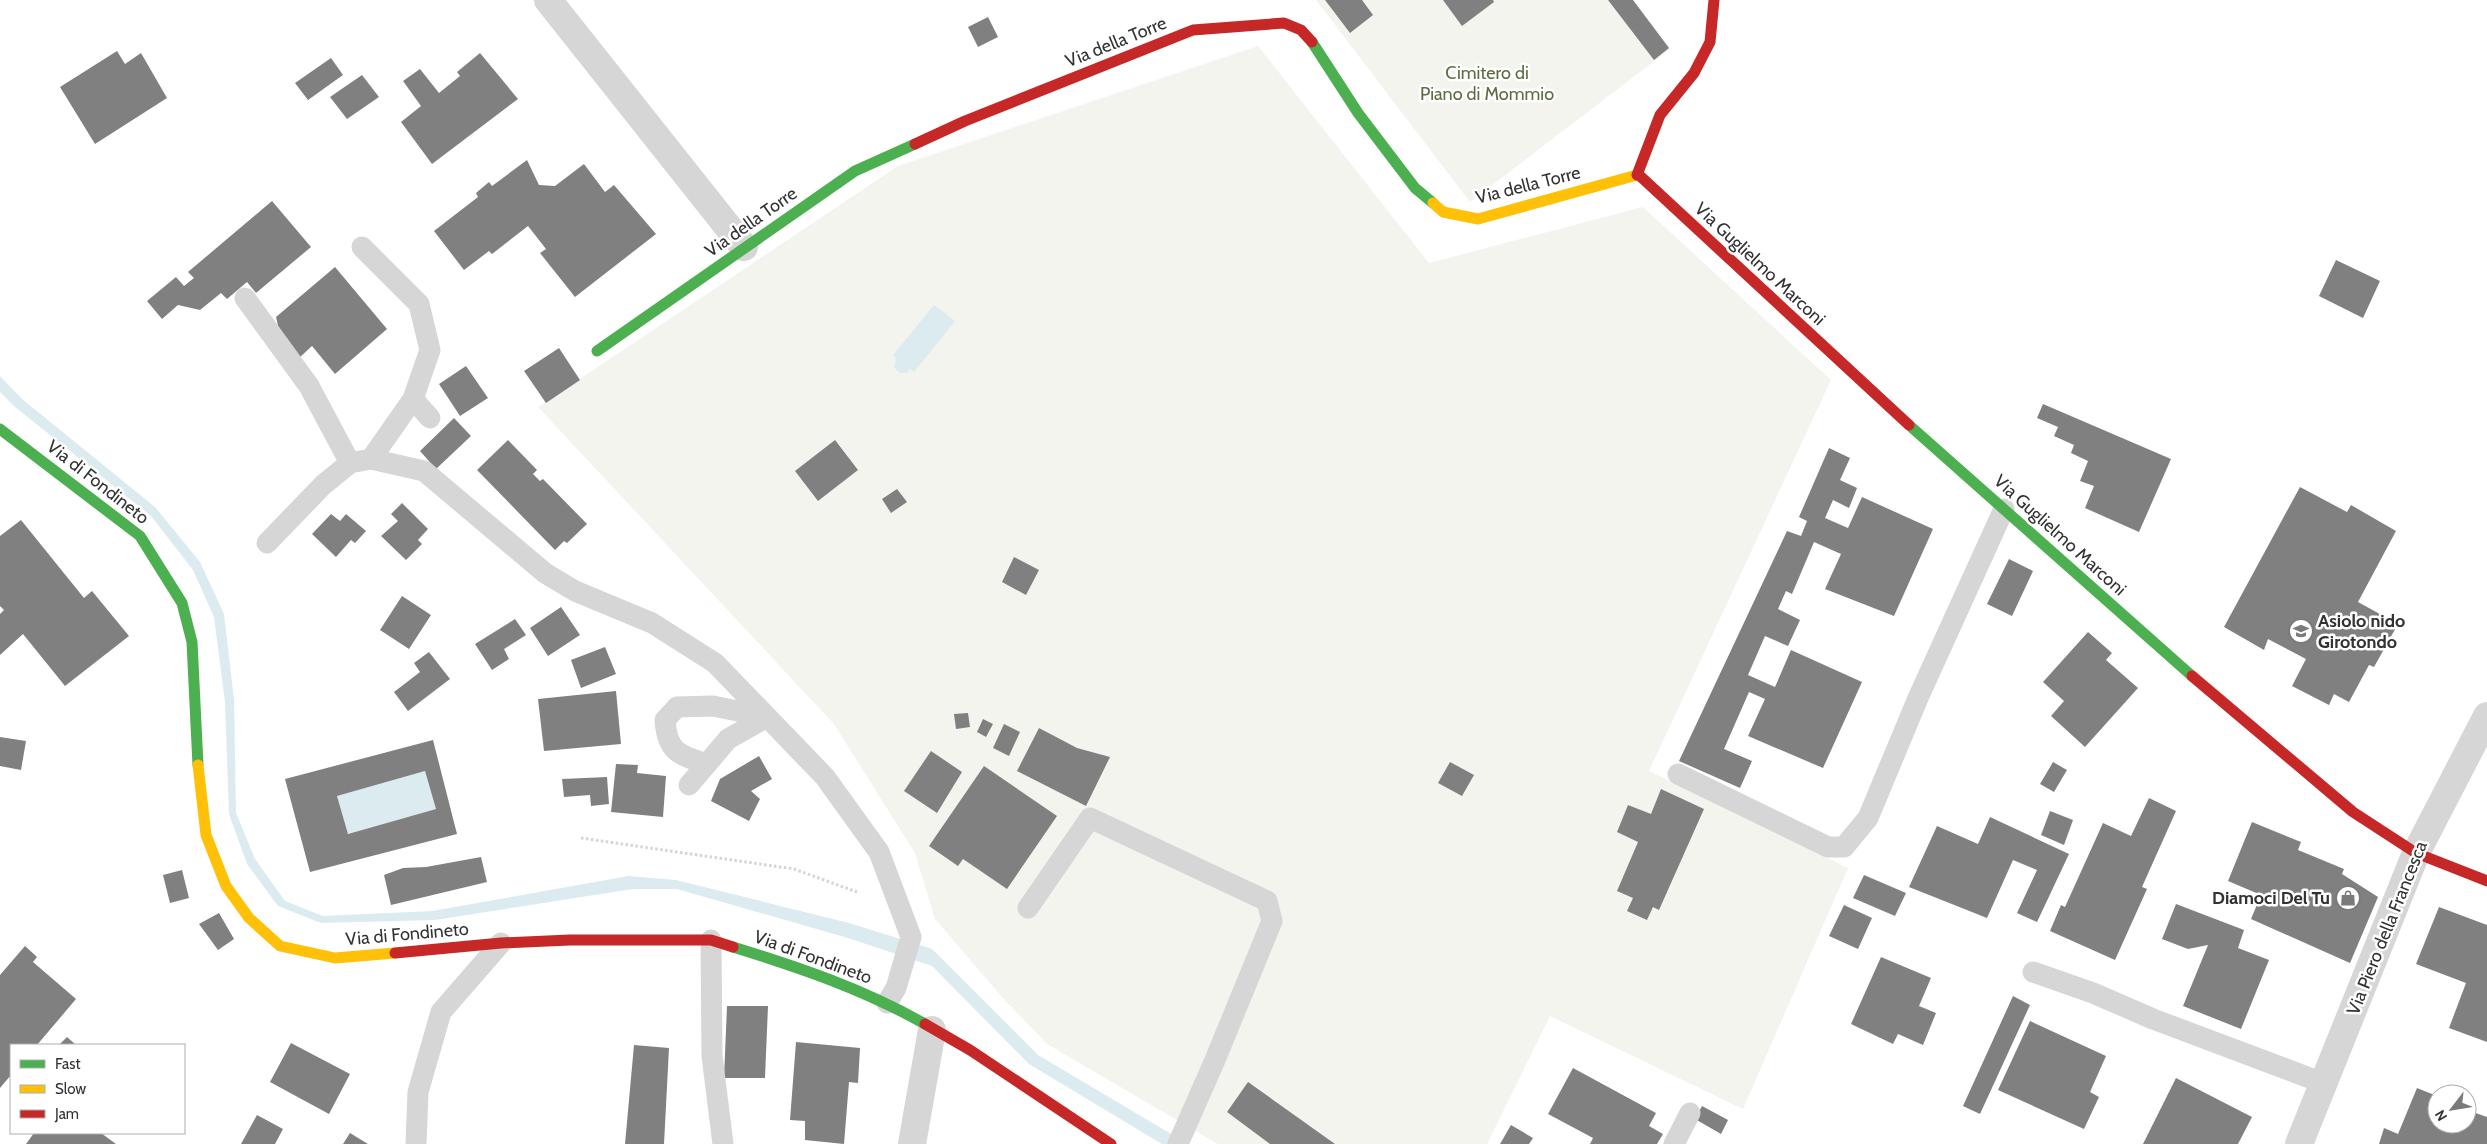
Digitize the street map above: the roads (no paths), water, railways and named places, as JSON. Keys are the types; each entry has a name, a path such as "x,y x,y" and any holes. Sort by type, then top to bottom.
{"street":[{"path":"548,0 744,247"},
{"path":"1638,175 1660,115 1694,73 1710,42 1714,0"},
{"name":"Via della Torre","path":"597,351 744,247 855,172 965,122 1193,30 1284,23 1301,30 1314,44 1358,113 1415,188 1443,212 1478,219 1638,175"},
{"name":"Via Guglielmo Marconi","path":"1638,175 1884,403 2179,665 2353,812 2416,853 2487,881"},
{"name":"Via di Fondineto","path":"0,429 140,536 182,603 192,642 199,790 206,835 226,886 249,918 280,946 335,958 501,943 710,940 891,996 932,1030 970,1050 1111,1144"},
{"name":"Via Piero della Francesca","path":"2299,1144 2416,853 2487,716"},
{"path":"912,1144 932,1030"}],"lane":[{"path":"362,247 419,304 430,350 413,398 371,458"},
{"path":"245,298 309,386 350,463"},
{"path":"413,398 430,418"},
{"path":"267,543 323,485 350,463 371,458 424,470 545,573 575,591 652,623 715,663 825,777 879,852 908,929 891,996"},
{"path":"1678,774 1828,847 1844,847 1868,818 1918,698 2004,509"},
{"path":"707,764 682,756 666,739 665,720 677,707 713,706 767,717"},
{"path":"690,785 728,739 767,717"},
{"path":"1028,908 1090,818 1267,901 1272,921 1181,1138"},
{"path":"710,940 712,1056 723,1144"},
{"path":"416,1144 418,1092 441,1012 501,943"},
{"path":"2033,972 2093,993 2153,1019 2323,1083"},
{"path":"1674,1144 1690,1113"}],"place":[{"name":"Asiolo nido Girotondo","path":"2301,631"},
{"name":"Diamoci Del Tu","path":"2348,898"}],"park label":[{"name":"Cimitero di Piano di Mommio","path":"1487,83"}]}
